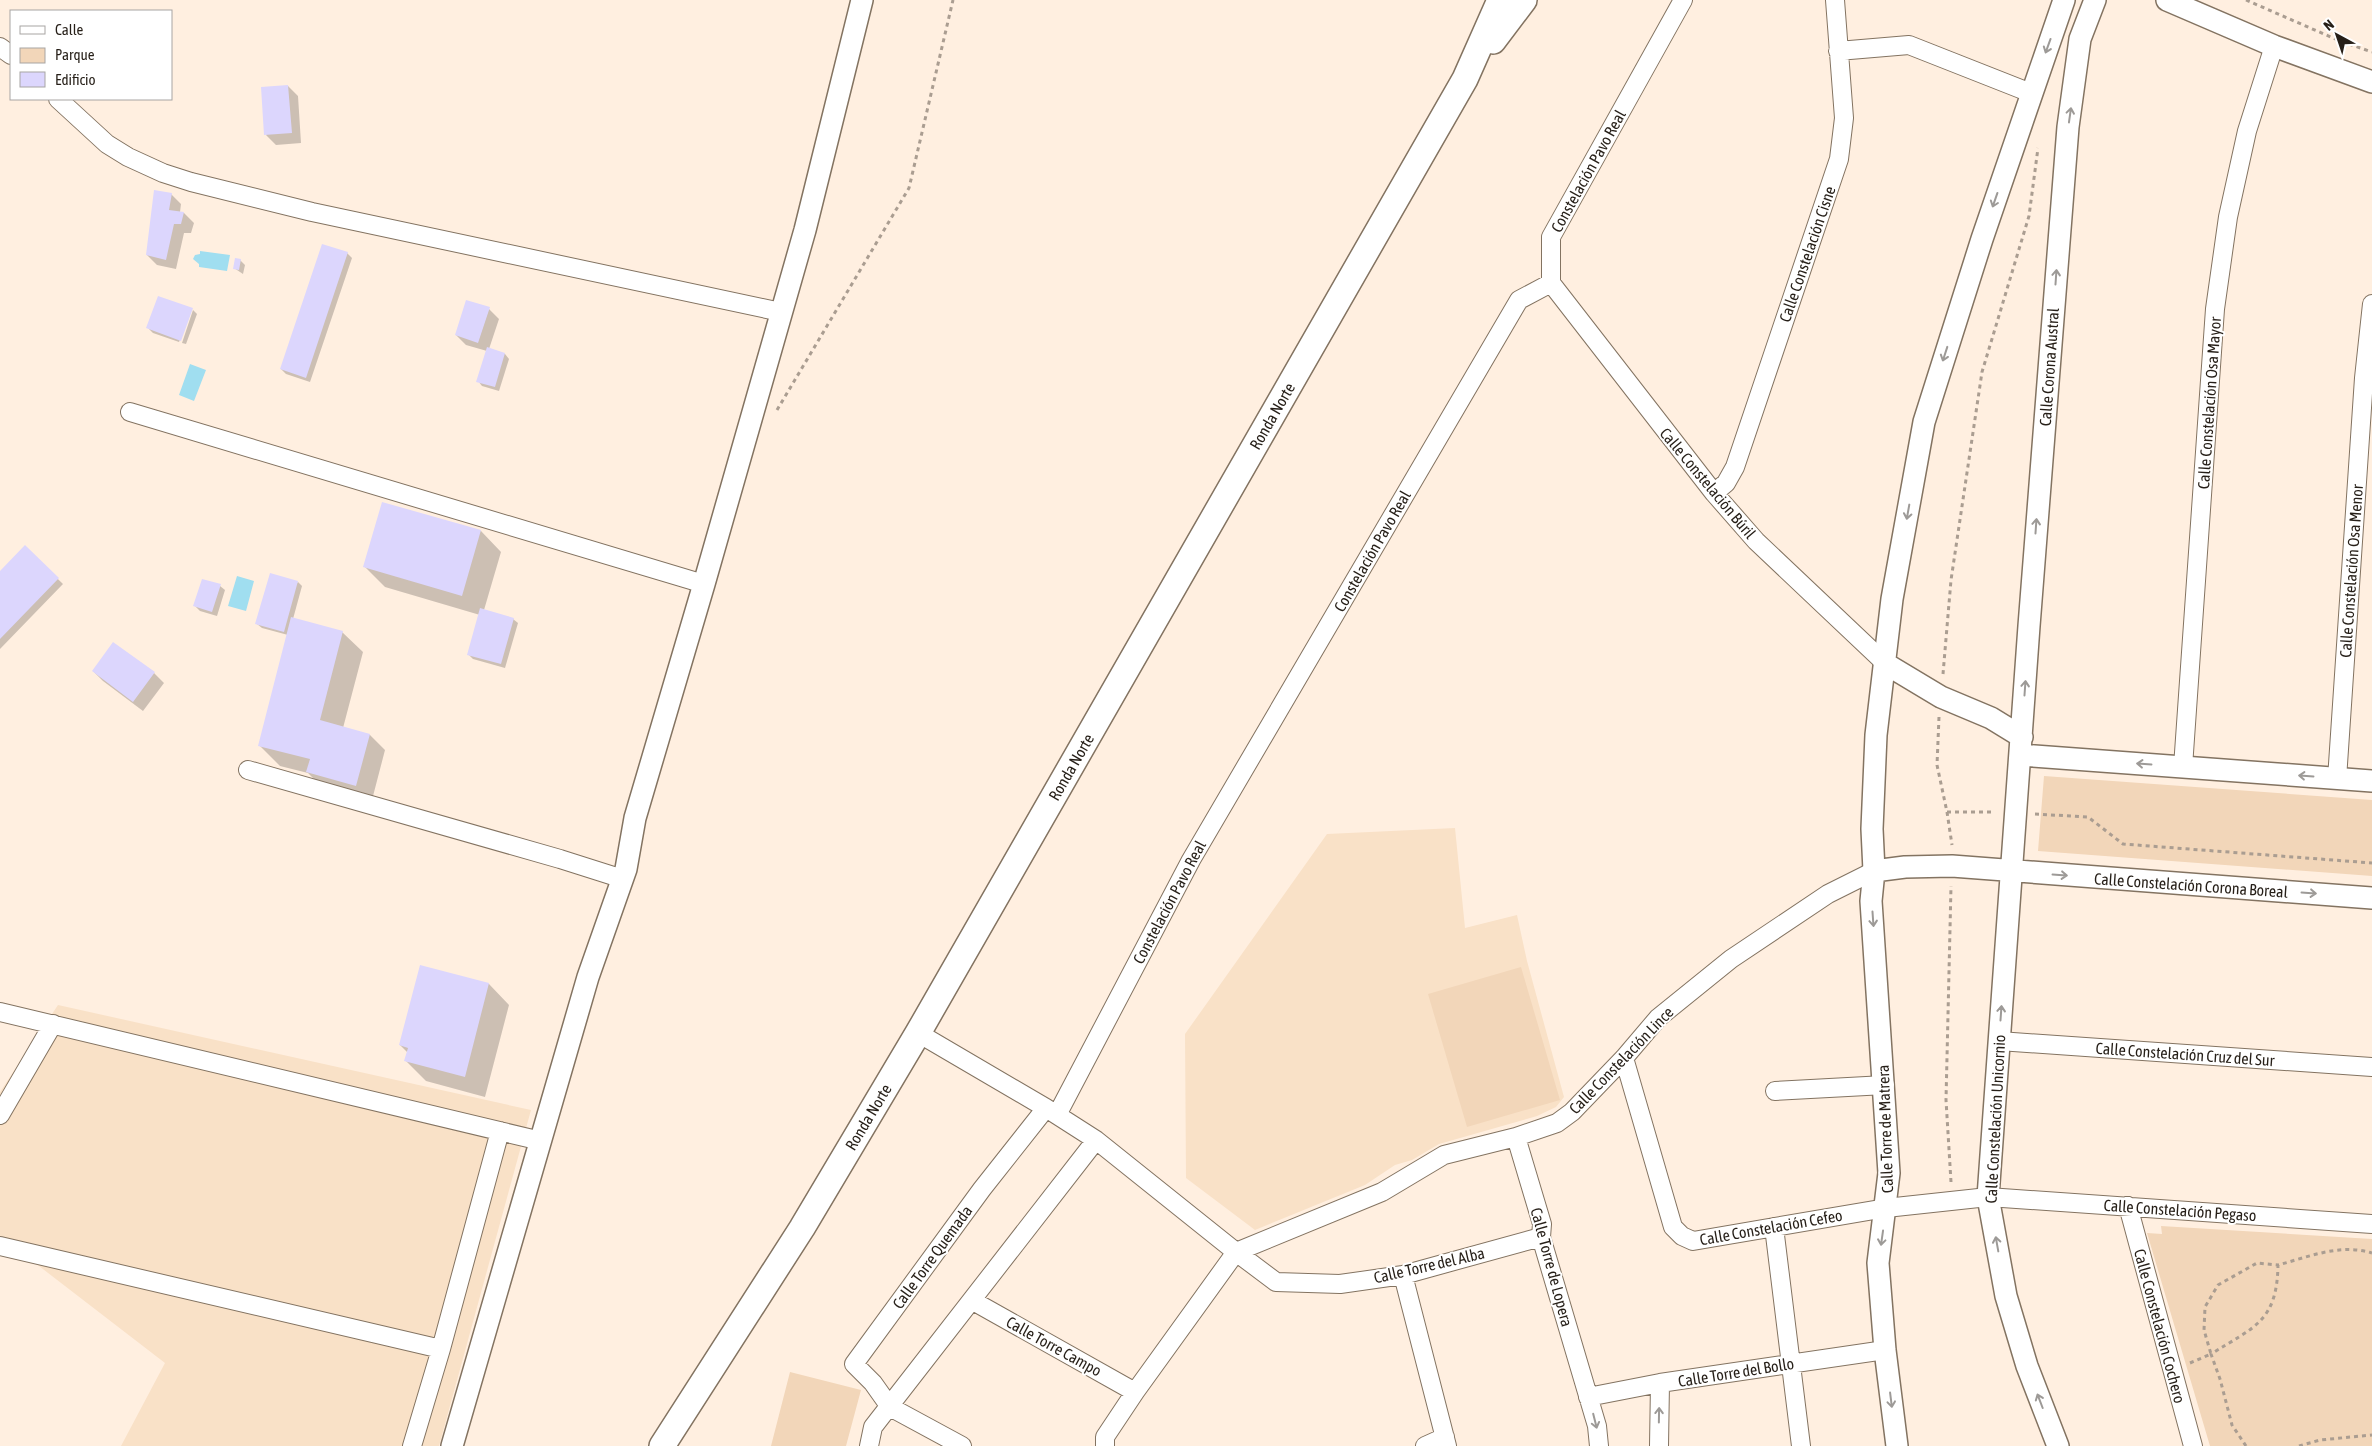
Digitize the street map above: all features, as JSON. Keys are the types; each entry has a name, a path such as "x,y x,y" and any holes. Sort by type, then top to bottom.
{"main road":[{"name":"Ronda Norte","path":"662,1446 802,1228 918,1033 1465,79 1500,0"},
{"name":"Ronda Norte","path":"1465,79 1524,0"}],"street":[{"path":"452,1446 588,977 622,879 635,818 805,230 862,0"},
{"name":"Constelación Pavo Real","path":"1052,1111 1191,860 1519,300 1551,283 1551,237 1683,0"},
{"name":"Calle Constelación Cisne","path":"1714,493 1726,483 1735,467 1839,160 1844,118 1835,0"},
{"path":"2064,0 2031,93 1924,422 1892,599 1886,664 1941,697 1992,718 2021,746 2183,768 2372,781"},
{"name":"Calle Corona Austral","path":"2011,872 2068,127 2080,40 2095,0"},
{"path":"2168,0 2274,46 2372,82"},
{"path":"1838,51 1909,45 2031,93"},
{"name":"Calle Constelación Osa Mayor","path":"2183,768 2215,309 2228,217 2247,131 2274,46"},
{"path":"59,100 107,144 146,165 191,182 312,212 781,312"},
{"name":"Calle Constelación Búril","path":"1551,283 1714,493 1756,541 1886,664"},
{"name":"Calle Constelación Osa Menor","path":"2337,778 2364,388 2372,304"},
{"path":"130,412 704,584"},
{"name":"Calle Torre de Matrera","path":"1886,664 1876,735 1872,829 1874,871 1872,901 1889,1173 1878,1264 1885,1350 1897,1446"},
{"path":"248,770 550,856 622,879"},
{"name":"Calle Constelación Corona Boreal","path":"1874,871 1905,867 1952,866 2011,872 2372,898"},
{"name":"Calle Constelación Lince","path":"1236,1252 1382,1192 1444,1154 1516,1137 1557,1123 1572,1112 1624,1058 1658,1018 1731,959 1828,894 1874,871"},
{"name":"Calle Constelación Unicornio","path":"2011,872 1988,1197 2006,1296 2027,1366 2058,1446"},
{"path":"0,1012 541,1141"},
{"path":"0,1116 53,1024"},
{"name":"Calle Torre del Alba","path":"918,1033 1052,1111 1096,1140 1276,1282 1340,1284 1403,1275 1541,1237"},
{"name":"Calle Constelación Cruz del Sur","path":"1999,1041 2372,1067"},
{"name":"Calle Constelación Cefeo","path":"1624,1058 1674,1228 1682,1236 1693,1241 1886,1208 1988,1197"},
{"path":"1775,1091 1885,1085"},
{"name":"Calle Torre Quemada","path":"890,1407 873,1383 854,1364 982,1189 1052,1111"},
{"path":"412,1446 441,1349 500,1131"},
{"name":"Calle Torre de Lopera","path":"1516,1137 1542,1224 1541,1237 1588,1396 1599,1446"},
{"path":"869,1446 873,1427 973,1301 1096,1140"},
{"name":"Calle Constelación Pegaso","path":"1988,1197 2372,1224"},
{"name":"Calle Constelación Cochero","path":"2128,1206 2193,1446"},
{"path":"1774,1227 1801,1446"},
{"path":"0,1246 441,1349"},
{"path":"1105,1446 1105,1437 1135,1392 1236,1252"},
{"path":"1403,1275 1446,1441 1425,1446"},
{"name":"Calle Torre Campo","path":"973,1301 1135,1392"},
{"name":"Calle Torre del Bollo","path":"1588,1396 1660,1383 1885,1350"},
{"path":"1659,1446 1660,1383"},
{"path":"890,1407 962,1446"}],"path":[{"path":"774,414 909,188 953,0"},
{"path":"2246,0 2340,41 2372,52"},
{"path":"1943,677 1951,580 1982,372 2029,216 2038,147"},
{"path":"1939,712 1937,765 1948,812 1952,851"},
{"path":"1948,812 2002,812"},
{"path":"2031,813 2088,817 2123,844 2372,863"},
{"path":"1951,880 1946,1100 1952,1201"},
{"path":"2246,1446 2232,1425 2204,1330 2205,1307 2218,1285 2257,1263 2278,1265 2331,1251 2362,1250 2372,1253"},
{"path":"2211,1354 2259,1323 2271,1309 2278,1288 2278,1265"},
{"path":"2299,1446 2320,1440 2372,1435"}],"shaded area":[{"path":"1455,828 1465,928 1517,915 1527,961 1564,1097 1556,1107 1537,1116 1439,1144 1412,1160 1395,1165 1365,1185 1255,1230 1186,1178 1185,1034 1327,834"},
{"path":"58,1005 531,1110 439,1446 121,1446 165,1363 0,1236 0,1092"}],"green space":[{"path":"2044,776 2372,800 2372,876 2038,851"},
{"path":"1521,967 1560,1100 1467,1127 1428,994"},
{"path":"2161,1226 2372,1239 2372,1446 2210,1446 2147,1233 2162,1234"},
{"path":"790,1372 861,1390 846,1446 771,1446"}],"water":[{"path":"200,251 230,255 227,271 199,267 199,264 193,259 195,255 200,254"},
{"path":"190,364 206,370 194,401 179,395"},
{"path":"237,576 254,581 246,611 228,606"}],"building":[{"path":"288,85 292,133 264,135 261,87"},
{"path":"154,190 172,193 169,210 184,212 181,224 174,224 166,260 146,255"},
{"path":"322,244 348,252 306,378 280,369"},
{"path":"235,258 241,259 239,270 233,269"},
{"path":"158,296 193,308 181,341 146,328"},
{"path":"466,300 490,307 478,343 455,335"},
{"path":"487,347 505,353 495,387 476,382"},
{"path":"382,502 481,530 462,596 363,567"},
{"path":"25,545 59,578 0,639 0,571"},
{"path":"270,573 298,581 284,632 255,624"},
{"path":"202,579 221,584 212,612 193,606"},
{"path":"480,608 514,618 501,664 467,655"},
{"path":"291,617 343,631 320,720 370,734 356,786 306,772 310,759 258,746"},
{"path":"113,642 155,672 133,702 92,671"},
{"path":"420,965 489,983 465,1077 404,1061 408,1048 399,1045"}]}
